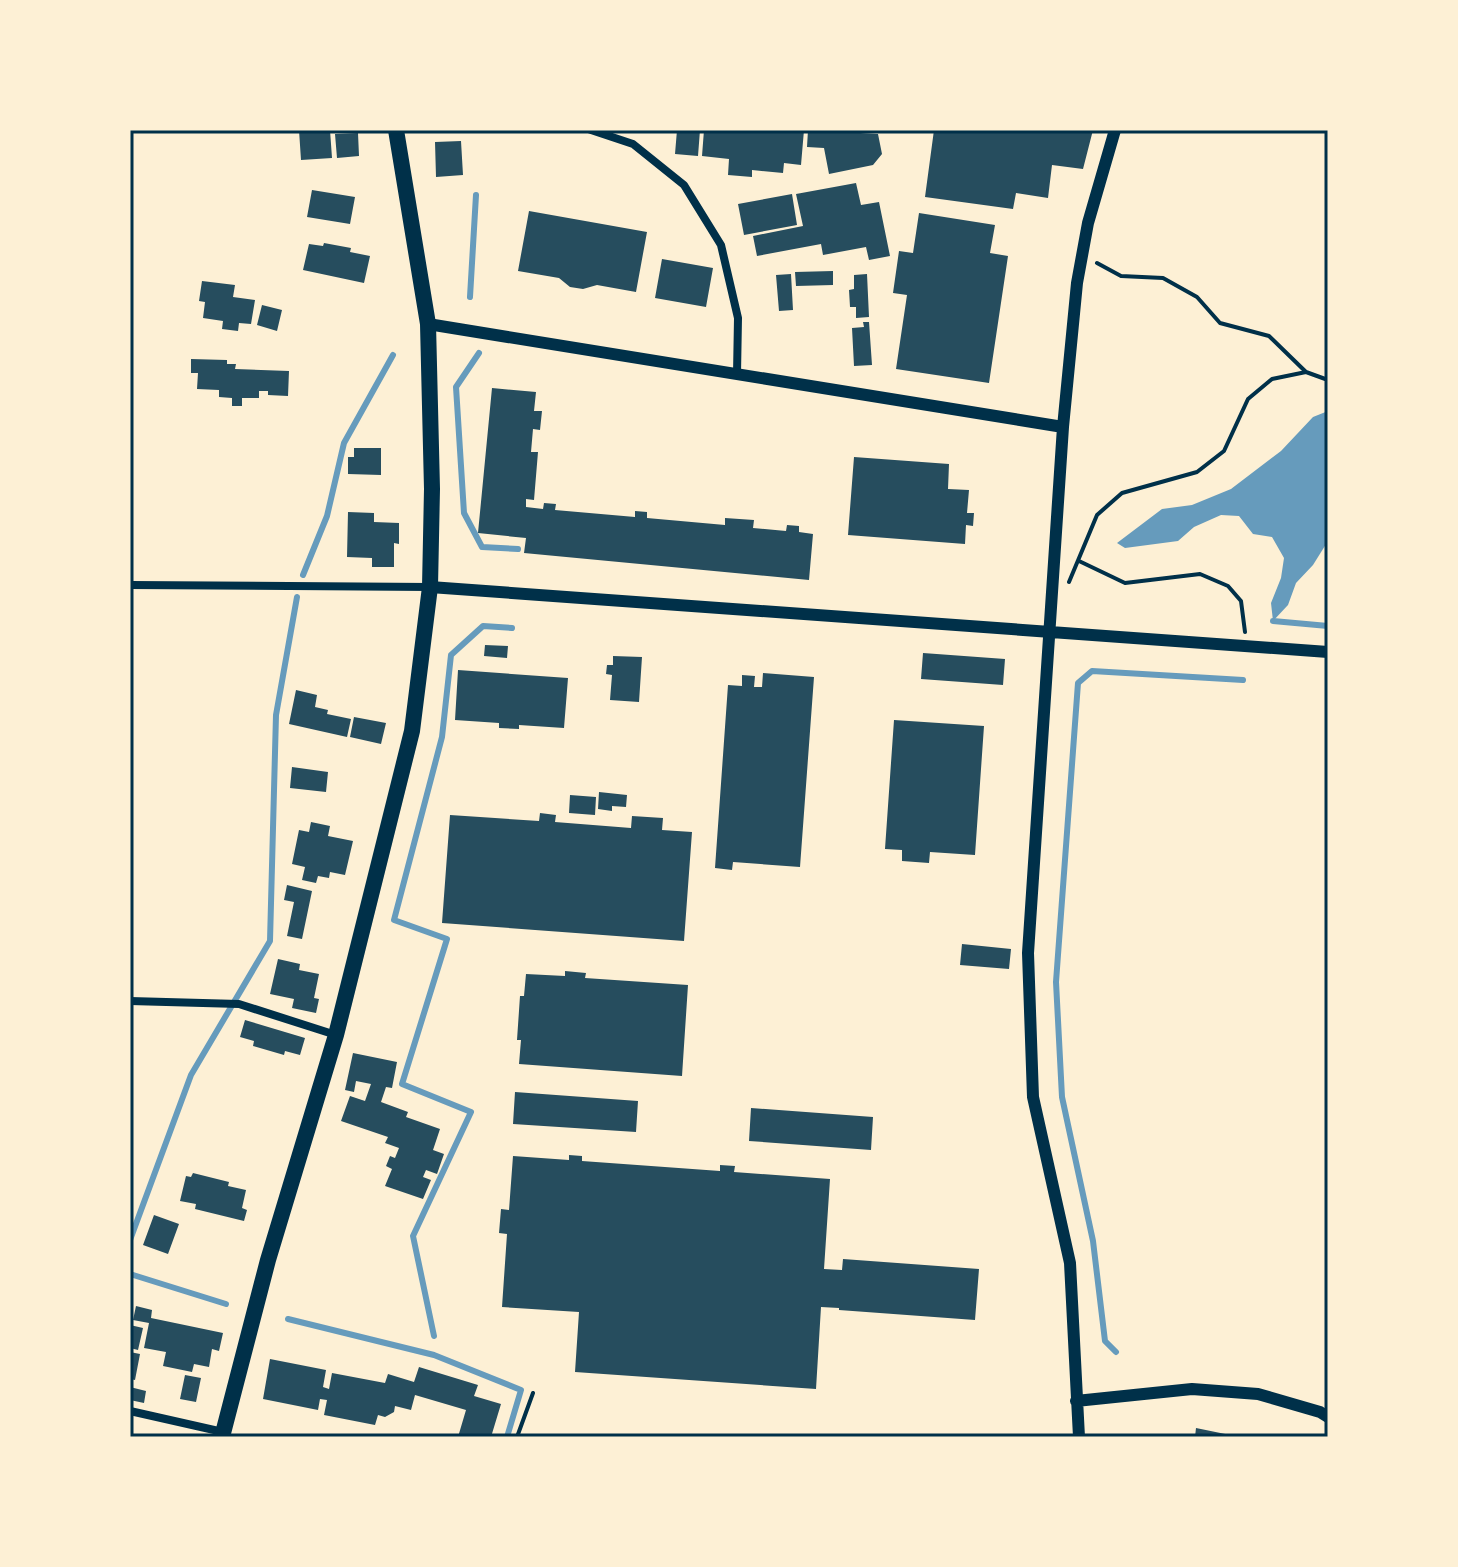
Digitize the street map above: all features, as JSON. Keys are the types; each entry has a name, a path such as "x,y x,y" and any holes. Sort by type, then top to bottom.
{"main road":[{"path":"223,1434 268,1260 336,1035 412,731 430,587 432,489 428,324 396,130"}],"street":[{"path":"591,130 633,144 684,185 721,245 738,318 737,374"},
{"path":"1079,1437 1070,1263 1033,1097 1028,1003 1029,938 1063,427 1077,283 1088,223 1115,130"},
{"path":"428,324 1063,427"},
{"path":"130,585 430,587 1328,652"},
{"path":"130,1001 239,1004 336,1035"},
{"path":"1076,1401 1192,1389 1258,1394 1328,1417"},
{"path":"130,1411 223,1434"}],"path":[{"path":"1095,262 1121,276 1163,278 1197,297 1220,323 1269,336 1306,372 1328,380"},
{"path":"1067,588 1097,515 1122,493 1197,472 1224,451 1248,399 1272,379 1306,372"},
{"path":"1079,561 1125,583 1200,574 1228,586 1241,601 1245,632"},
{"path":"517,1437 533,1393"}],"water":[{"path":"1328,411 1328,541 1313,565 1296,583 1288,605 1273,621 1271,603 1281,578 1284,558 1272,537 1253,534 1239,516 1221,515 1194,527 1178,541 1125,548 1117,543 1162,509 1192,505 1231,489 1281,451 1313,417"}],"building":[{"path":"299,130 330,130 332,158 301,160"},
{"path":"677,130 700,130 698,156 675,154"},
{"path":"704,130 804,130 801,165 784,163 783,173 752,170 752,177 728,175 729,159 702,156"},
{"path":"808,130 878,134 882,154 873,165 829,174 824,148 807,147"},
{"path":"934,130 1093,130 1083,169 1052,165 1048,198 1016,193 1013,209 925,197"},
{"path":"358,133 359,156 337,158 335,134"},
{"path":"461,141 463,175 436,177 435,142"},
{"path":"856,183 861,205 879,202 890,256 869,260 866,247 823,255 821,244 757,256 753,236 803,226 796,194"},
{"path":"312,190 355,197 350,224 307,217"},
{"path":"792,194 797,225 744,235 738,204"},
{"path":"529,211 647,232 636,292 597,285 583,289 570,287 559,278 518,271"},
{"path":"919,213 995,225 990,253 1008,256 989,383 896,369 907,295 893,293 899,251 913,253"},
{"path":"324,243 351,248 350,252 370,256 364,283 303,270 309,244 323,246"},
{"path":"662,259 713,268 706,307 655,298"},
{"path":"833,271 833,285 796,286 795,272"},
{"path":"791,274 793,310 779,311 776,275"},
{"path":"867,274 869,317 856,318 856,307 850,307 849,290 854,289 854,275"},
{"path":"202,281 235,285 233,297 255,300 251,324 239,323 238,331 222,329 223,321 203,318 205,302 199,301"},
{"path":"262,305 282,310 277,331 257,325"},
{"path":"863,322 869,322 872,365 854,366 852,328 864,327"},
{"path":"191,359 227,360 227,364 236,364 235,369 289,371 288,396 268,395 268,391 259,391 259,398 242,398 242,406 232,406 232,398 219,397 219,390 197,389 198,373 191,373"},
{"path":"492,388 536,392 534,411 542,411 540,430 533,429 531,452 538,452 534,500 526,499 526,507 543,509 544,503 556,504 555,510 635,517 635,511 647,512 647,518 725,525 725,518 754,520 753,528 786,531 787,525 799,526 799,532 813,534 809,580 524,553 526,538 478,533"},
{"path":"354,448 381,448 381,475 348,474 348,457 354,457"},
{"path":"854,457 949,464 948,489 969,490 967,513 974,513 973,526 966,525 965,544 848,535"},
{"path":"348,512 374,513 374,522 399,523 399,544 394,543 394,567 372,567 372,558 347,557"},
{"path":"485,645 508,646 507,658 484,656"},
{"path":"923,653 1005,659 1003,685 921,679"},
{"path":"613,656 642,657 639,702 610,700 612,675 606,674 607,665 613,665"},
{"path":"458,670 568,678 564,728 519,725 519,729 499,728 499,723 455,720"},
{"path":"763,673 814,677 800,867 733,862 732,870 715,868 728,685 742,686 742,675 755,676 754,687 762,687"},
{"path":"296,690 317,695 315,707 328,710 327,714 351,719 347,737 289,724"},
{"path":"354,717 386,723 381,744 350,737"},
{"path":"894,720 984,726 975,855 930,852 929,863 902,861 902,850 885,849"},
{"path":"292,767 328,772 326,792 290,788"},
{"path":"599,792 627,795 626,807 612,806 612,811 598,809"},
{"path":"570,795 596,797 595,815 569,813"},
{"path":"540,813 556,815 555,822 631,828 632,816 663,818 662,830 692,832 684,941 442,923 450,815 539,821"},
{"path":"311,822 330,826 328,836 353,841 345,875 330,872 329,878 318,876 316,883 302,880 305,867 292,864 299,830 309,832"},
{"path":"287,885 312,891 302,939 287,936 294,902 284,900"},
{"path":"962,944 1011,949 1009,969 960,965"},
{"path":"278,959 300,964 299,970 319,974 314,998 319,999 316,1013 292,1008 294,999 270,994"},
{"path":"565,971 586,973 585,978 688,985 682,1076 519,1064 520,996 524,996 526,974 565,976"},
{"path":"245,1020 305,1038 300,1055 285,1051 284,1055 253,1046 254,1041 240,1037"},
{"path":"353,1053 397,1062 392,1088 386,1087 381,1102 408,1112 406,1117 440,1129 433,1150 444,1154 437,1174 426,1170 423,1177 431,1180 423,1199 385,1186 392,1169 386,1166 390,1156 395,1158 399,1148 385,1143 388,1137 341,1121 350,1096 365,1101 371,1084 356,1081 354,1092 345,1090"},
{"path":"515,1092 638,1101 636,1132 513,1124"},
{"path":"751,1108 873,1117 871,1150 749,1141"},
{"path":"569,1155 582,1156 582,1161 720,1171 720,1165 735,1166 734,1172 830,1179 824,1269 842,1270 843,1259 979,1269 975,1320 821,1307 816,1389 575,1372 579,1312 502,1307 507,1234 499,1233 501,1209 509,1210 513,1156 569,1160"},
{"path":"193,1173 229,1182 228,1186 246,1190 242,1208 247,1210 244,1221 195,1209 196,1204 180,1201 186,1176 191,1177"},
{"path":"154,1215 179,1224 168,1254 143,1245"},
{"path":"136,1306 152,1310 151,1318 223,1333 219,1351 212,1349 209,1367 194,1364 192,1372 163,1366 166,1352 144,1348 149,1323 133,1320"},
{"path":"130,1325 143,1328 138,1350 130,1348"},
{"path":"130,1352 140,1354 135,1380 130,1379"},
{"path":"270,1359 326,1370 323,1387 329,1389 332,1373 385,1383 388,1374 414,1382 419,1367 478,1385 474,1396 501,1404 491,1437 458,1437 466,1410 415,1395 411,1410 395,1406 394,1412 385,1417 378,1415 375,1425 324,1415 327,1400 320,1399 318,1410 263,1399"},
{"path":"185,1375 201,1378 196,1402 180,1399"},
{"path":"130,1387 146,1391 144,1403 130,1400"},
{"path":"1196,1428 1235,1436 1235,1437 1195,1437"}],"waterway":[{"path":"470,297 476,195"},
{"path":"479,353 456,387 464,513 482,547 518,549"},
{"path":"303,575 327,516 344,443 393,355"},
{"path":"130,1240 191,1075 270,941 276,715 297,597"},
{"path":"1273,621 1328,626"},
{"path":"434,1336 413,1236 471,1112 402,1084 447,939 394,920 442,737 451,655 483,626 512,628"},
{"path":"1116,1352 1105,1341 1093,1241 1062,1097 1056,982 1078,683 1092,671 1243,680"},
{"path":"130,1274 226,1304"},
{"path":"288,1319 434,1355 521,1390 507,1437"}]}
